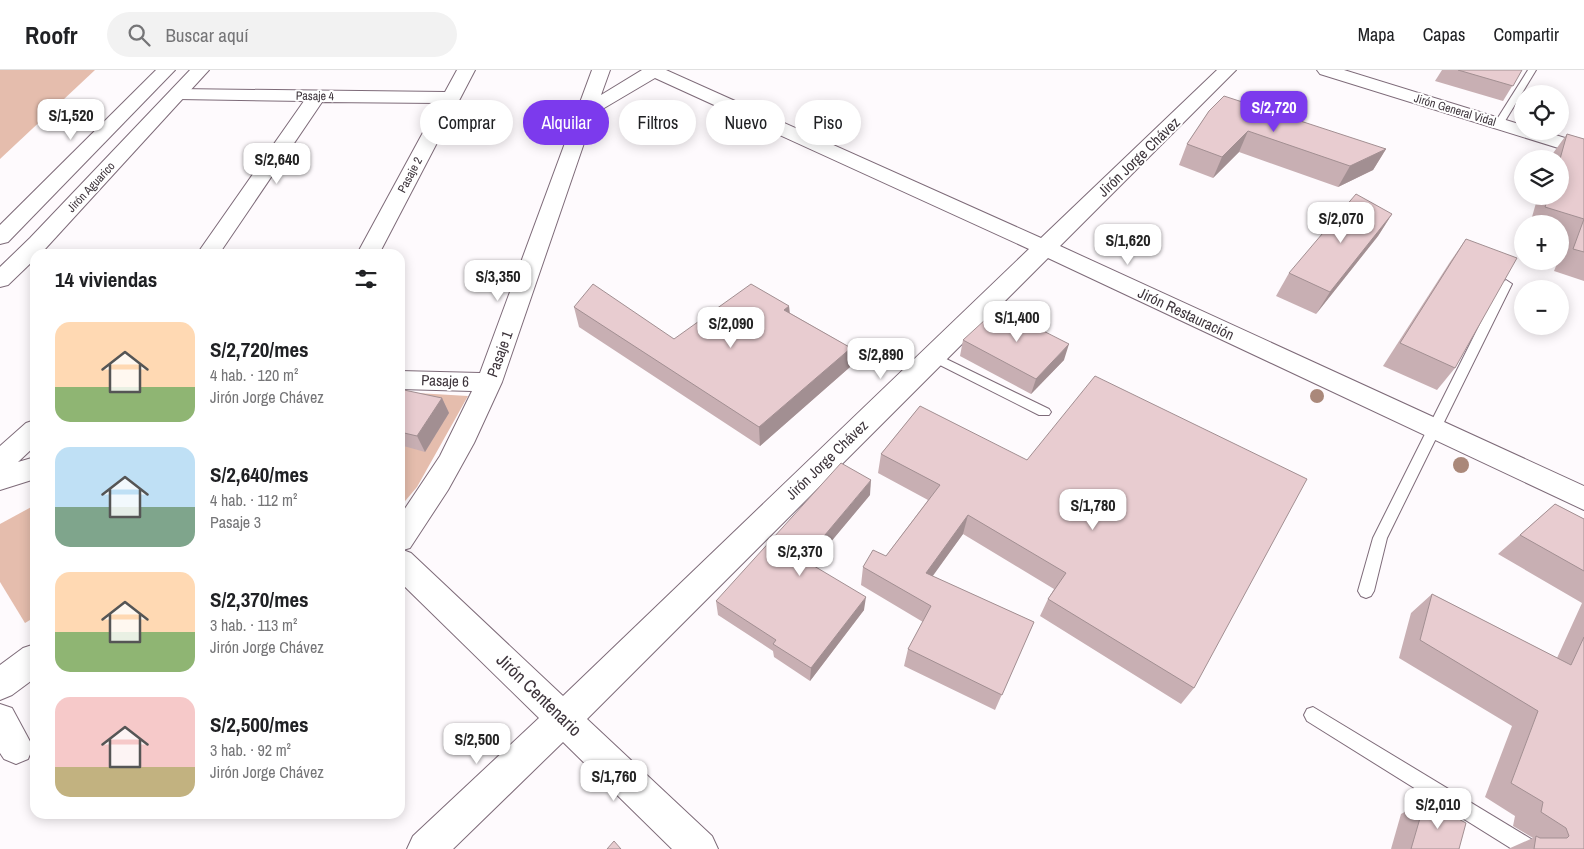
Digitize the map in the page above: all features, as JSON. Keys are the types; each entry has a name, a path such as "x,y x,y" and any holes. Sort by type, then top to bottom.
{"street":[{"name":"Jirón Aguarico","path":"0,237 166,70"},
{"name":"Jirón Aguarico","path":"32,249 200,70"},
{"name":"Pasaje 2","path":"371,249 466,70"},
{"name":"Pasaje 1","path":"591,100 601,70"},
{"path":"605,100 653,70"},
{"name":"Jirón Restauración","path":"653,70 1045,248 1584,499"},
{"name":"Jirón Jorge Chávez","path":"426,849 563,719 1227,70"},
{"name":"Jirón General Vidal","path":"1326,70 1584,150"},
{"name":"Pasaje 4","path":"178,94 451,98"},
{"path":"211,249 317,96"},
{"name":"Pasaje 1","path":"405,532 425,506 469,430 489,382 575,145"},
{"name":"Jirón Aguarico","path":"0,280 30,251"},
{"name":"Pasaje 6","path":"405,380 489,382"},
{"path":"0,463 30,441"},
{"path":"0,480 30,470"},
{"name":"Jirón Centenario","path":"405,567 699,849"},
{"path":"0,684 30,663"}],"lane":[{"path":"1499,124 1532,70"},
{"path":"1366,590 1380,538 1506,284"},
{"path":"934,357 1044,412"},
{"path":"1313,715 1529,849"}],"shaded area":[{"path":"0,70 95,70 0,159"},
{"path":"405,392 468,396 417,487 405,501"},
{"path":"30,508 30,620 25,623 0,582 0,524"}],"building":[{"path":"1458,70 1522,70 1513,86"},
{"path":"1224,96 1386,149 1350,166 1248,131 1222,157 1187,144 1209,111"},
{"path":"1569,135 1584,139 1584,219 1545,207 1546,205 1569,205 1569,150 1563,150 1565,140 1569,140"},
{"path":"1356,194 1392,214 1330,292 1289,273"},
{"path":"1584,219 1584,252 1573,249"},
{"path":"1466,239 1514,257 1514,263 1455,368 1400,343"},
{"path":"593,284 674,339 751,284 789,306 784,310 851,348 759,427 574,307"},
{"path":"998,308 1069,344 1036,379 963,340"},
{"path":"1095,376 1307,479 1194,688 1048,599 1066,573 968,515 926,573 1034,622 1002,695 908,649 931,606 863,567 873,550 886,556 940,485 881,454 920,406 1027,460"},
{"path":"405,390 442,398 417,436 405,433"},
{"path":"841,463 871,480 804,560 866,597 811,668 773,644 776,640 716,601"},
{"path":"1555,504 1584,519 1584,571 1520,535"},
{"path":"1432,594 1571,665 1584,637 1584,849 1534,849 1536,836 1540,838 1567,838 1569,836 1566,828 1541,812 1543,802 1511,783 1538,711 1420,640"},
{"path":"1425,801 1466,823 1459,849 1411,849"},
{"path":"614,841 621,849 607,849"}]}
